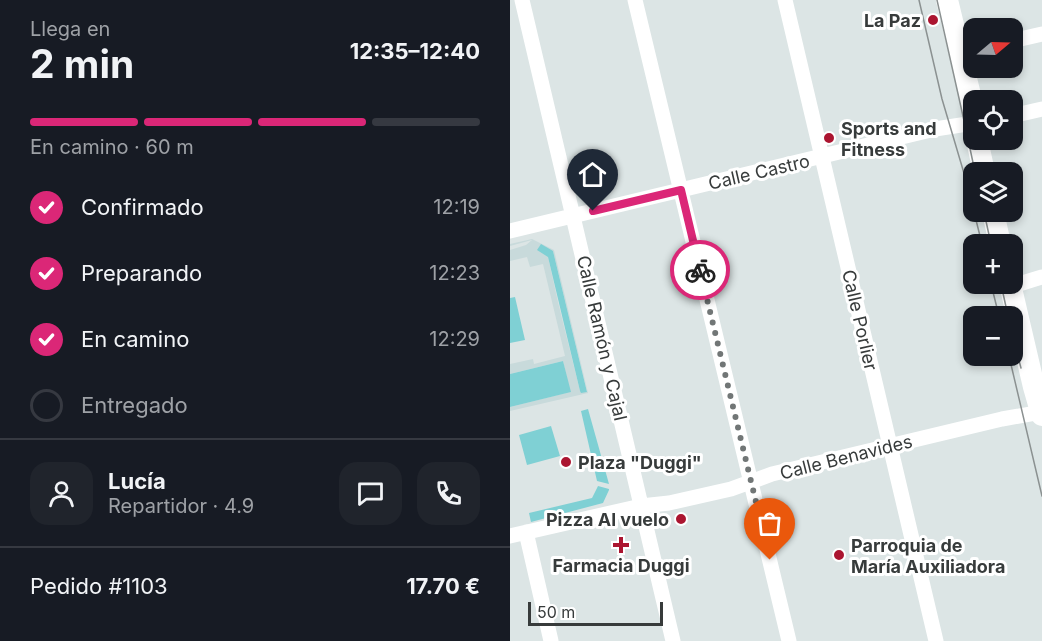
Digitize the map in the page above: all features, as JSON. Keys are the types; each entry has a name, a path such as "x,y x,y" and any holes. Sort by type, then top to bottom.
{"street":[{"name":"Calle Ramón y Cajal","path":"522,0 673,641"},
{"path":"635,0 789,641"},
{"name":"Calle Porlier","path":"785,0 936,641"},
{"path":"947,0 963,44"},
{"path":"1023,38 1042,34"},
{"path":"1023,113 1042,109"},
{"name":"Calle Castro","path":"510,231 935,129 963,125"},
{"path":"1023,283 1042,278"},
{"path":"1013,294 1042,413"},
{"name":"Calle Benavides","path":"510,536 640,506 669,503 731,489 772,474 1002,419 1042,413"},
{"path":"526,532 551,641"}],"shaded area":[{"path":"532,239 554,250 588,393 510,411 510,407 570,392 563,361 510,374 510,364 533,359 534,364 565,356 543,264 530,267 527,257 510,261 510,250 526,245 532,240 510,246 510,244","holes":["553,251 587,391 580,391 558,302 548,257"]},
{"path":"541,244 553,251 587,392 581,393 580,391 548,257 537,250"},
{"path":"515,297 525,340 510,343 510,298"},
{"path":"563,361 571,392 510,407 510,374"},
{"path":"588,409 609,484 597,481 581,411"},
{"path":"551,426 560,456 527,465 519,435"},
{"path":"598,486 609,489 603,503 531,522 529,513 592,498"}],"tram line":[{"path":"919,0 942,99 963,171"},
{"path":"937,0 973,162"},
{"path":"976,222 980,234"},
{"path":"986,222 989,234"},
{"path":"994,294 996,306"},
{"path":"1003,294 1006,306"},
{"path":"1011,366 1042,496"}],"way so far":[{"path":"700,270 770,560"}],"place":[{"name":"La Paz","path":"933,20"},
{"name":"Sports and Fitness","path":"829,138"},
{"name":"Plaza \"Duggi\"","path":"566,462"},
{"name":"Pizza Al vuelo","path":"681,519"},
{"name":"Farmacia Duggi","path":"621,545"},
{"name":"Parroquia de María Auxiliadora","path":"839,555"}],"route":[{"path":"593,211 681,190 700,270"}]}
